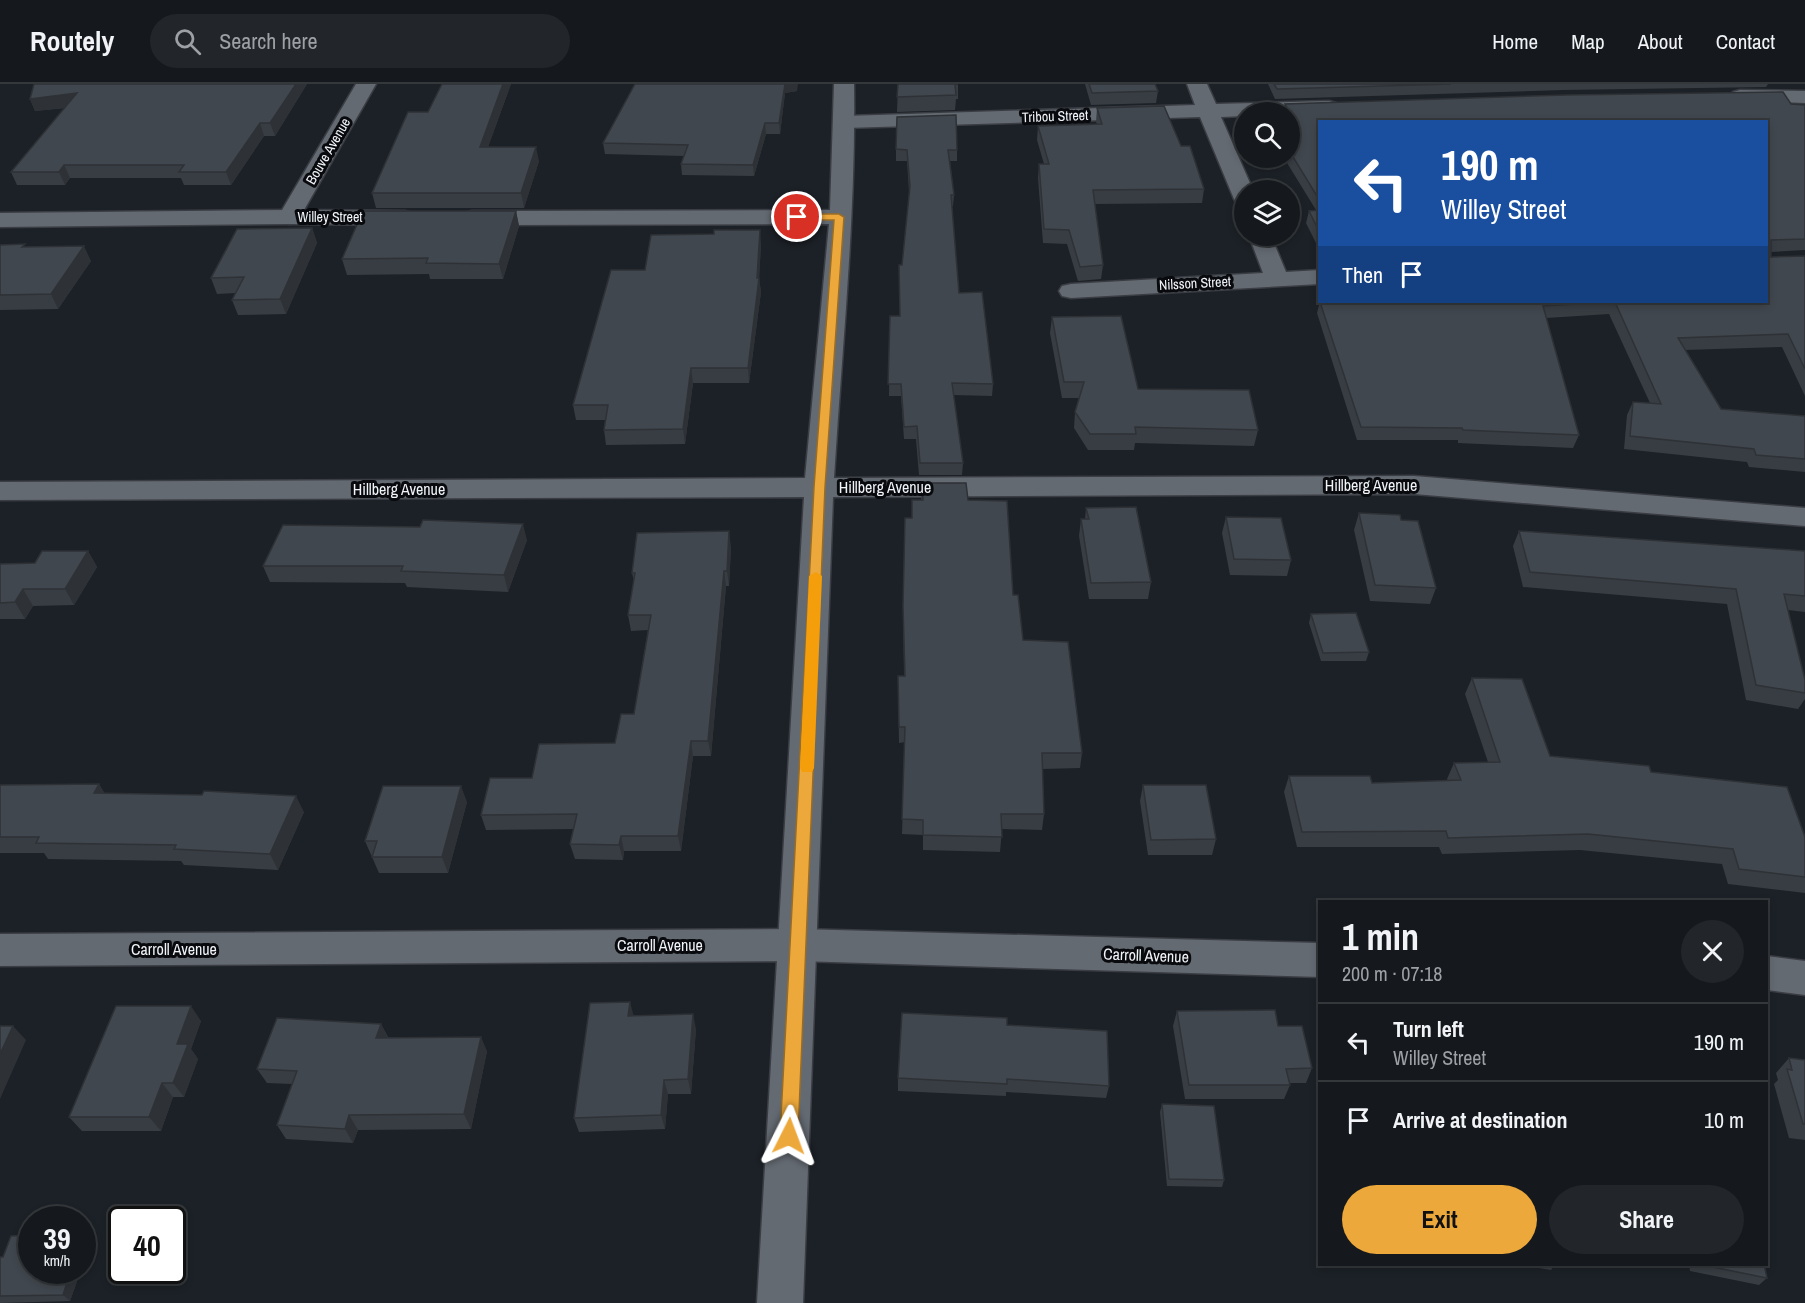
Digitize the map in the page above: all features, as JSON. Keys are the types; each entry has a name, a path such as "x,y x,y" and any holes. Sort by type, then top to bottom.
{"street":[{"name":"Bouve Avenue","path":"289,217 366,84"},
{"path":"780,1303 799,945 819,487 845,122 844,84"},
{"path":"1197,84 1237,180"},
{"path":"1724,96 1805,97"},
{"name":"Tribou Street","path":"845,122 1351,106"},
{"path":"445,218 839,217"},
{"name":"Willey Street","path":"0,220 421,218"},
{"path":"1264,246 1277,278"},
{"name":"Nilsson Street","path":"1071,291 1318,277"},
{"name":"Hillberg Avenue","path":"0,491 1414,485 1805,517"},
{"name":"Carroll Avenue","path":"0,950 799,945 1318,960"},
{"path":"1768,973 1805,978"}],"building":[{"path":"34,84 296,84 270,123 260,123 226,172 179,172 184,165 64,165 59,172 11,172 77,93 30,99"},
{"path":"442,84 503,84 480,147 536,147 521,193 372,193 408,112 428,112"},
{"path":"635,84 785,84 779,123 765,123 753,165 681,164 688,145 603,143"},
{"path":"898,84 958,84 955,85 956,95 897,97"},
{"path":"1089,84 1155,84 1158,91 1092,93"},
{"path":"1274,84 1451,84 1277,89"},
{"path":"1783,92 1791,104 1805,105 1805,239 1771,240 1771,257 1805,256 1805,369 1788,334 1678,338 1721,409 1805,416 1805,459 1756,455 1754,449 1630,436 1633,402 1661,404 1615,303 1768,303 1768,120 1318,120 1318,198 1300,168 1300,104 1566,95"},
{"path":"1164,106 1181,146 1190,146 1204,189 1093,190 1103,265 1080,267 1069,230 1044,229 1039,164 1049,164 1038,126 1102,124 1097,108"},
{"path":"956,115 957,150 948,150 954,195 951,195 959,293 982,292 993,384 952,383 963,463 920,463 917,426 904,427 901,384 888,384 890,316 900,316 899,265 902,265 910,186 907,150 896,149 897,117"},
{"path":"1318,210 1318,229 1309,211"},
{"path":"363,211 516,211 499,264 426,263 428,258 342,259"},
{"path":"312,228 280,299 232,300 244,277 211,278 237,229"},
{"path":"714,230 760,230 757,278 759,278 748,368 691,368 683,429 604,430 608,405 573,405 611,270 645,270 651,235 714,234"},
{"path":"25,244 22,247 84,246 51,294 0,295 0,245"},
{"path":"1320,303 1593,303 1543,306 1579,435 1463,430 1462,428 1361,427"},
{"path":"1121,316 1138,389 1249,390 1258,430 1135,427 1136,434 1090,434 1075,412 1084,382 1064,382 1052,317"},
{"path":"922,483 966,483 968,500 1007,501 1013,595 1018,595 1023,640 1068,642 1082,753 1042,753 1044,814 1001,814 1002,837 923,835 923,820 902,819 905,727 899,727 898,676 905,676 903,606 905,518 912,518 912,500 923,500"},
{"path":"1136,507 1151,582 1091,583 1081,519 1089,519 1086,508"},
{"path":"1359,513 1400,515 1401,520 1418,521 1436,588 1375,585"},
{"path":"1226,517 1281,518 1291,560 1234,559"},
{"path":"423,520 523,524 504,575 401,571 403,566 263,566 283,525 420,527"},
{"path":"729,531 727,571 724,571 708,741 691,741 678,836 621,836 619,845 570,844 577,814 481,815 490,778 532,778 539,744 615,743 621,714 634,714 651,615 628,615 635,573 632,573 637,533"},
{"path":"1519,531 1805,551 1805,596 1784,594 1805,680 1805,693 1756,685 1736,589 1530,572"},
{"path":"42,551 88,551 65,589 23,589 15,602 0,603 0,564 35,563"},
{"path":"1356,613 1369,652 1323,653 1311,614"},
{"path":"1472,678 1522,679 1550,756 1649,766 1651,772 1787,787 1805,837 1805,877 1739,869 1733,849 1588,834 1448,838 1446,831 1302,832 1289,776 1370,776 1372,783 1461,780 1454,763 1500,762"},
{"path":"99,784 94,793 202,795 204,791 296,796 270,854 174,849 176,845 36,843 39,837 0,837 0,785"},
{"path":"1143,785 1206,785 1216,839 1151,840"},
{"path":"383,786 461,786 442,857 372,857 377,841 365,841"},
{"path":"630,1002 628,1016 693,1014 688,1079 664,1080 661,1115 574,1118 590,1003"},
{"path":"116,1006 191,1006 177,1044 188,1044 173,1083 162,1083 149,1117 69,1117"},
{"path":"1275,1010 1278,1026 1302,1026 1312,1068 1286,1069 1290,1085 1189,1085 1177,1011"},
{"path":"902,1013 1007,1018 1007,1025 1107,1031 1109,1086 1007,1079 1007,1084 898,1078"},
{"path":"277,1018 381,1024 376,1038 481,1037 464,1114 349,1115 345,1129 277,1125 297,1071 257,1069"},
{"path":"0,1026 13,1026 0,1054"},
{"path":"1789,1058 1805,1060 1805,1124 1803,1124 1787,1069 1792,1070"},
{"path":"1162,1104 1214,1106 1224,1180 1169,1179"},
{"path":"11,1236 18,1236 18,1284 67,1284 63,1295 0,1296 0,1257 3,1257"},
{"path":"1708,1266 1764,1266 1767,1278"}],"slow traffic":[{"path":"807,768 816,576"}],"route":[{"path":"789,1136 819,487 839,217 797,217"}]}
